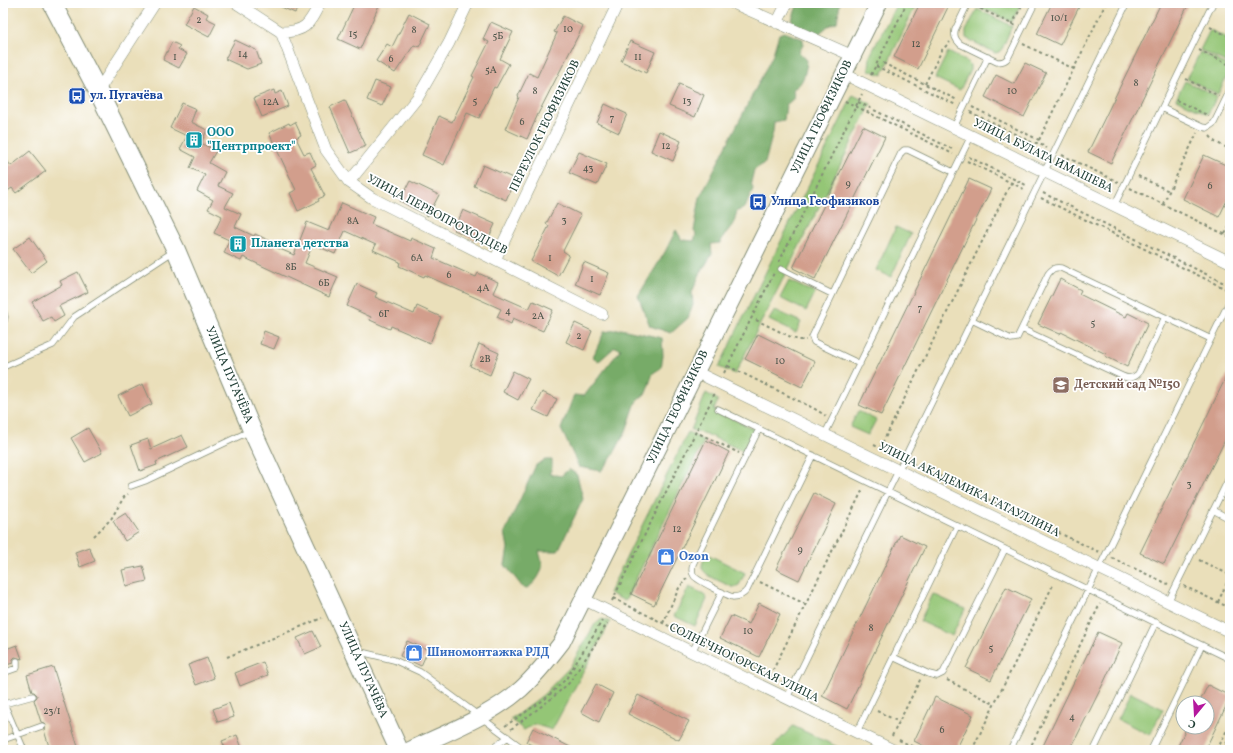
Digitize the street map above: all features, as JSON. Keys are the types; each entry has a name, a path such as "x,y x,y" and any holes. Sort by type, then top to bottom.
{"main road":[{"name":"УЛИЦА ПУГАЧЁВА","path":"52,3 98,91 176,250 252,430 399,750"}],"street":[{"path":"98,91 155,3"},
{"path":"236,3 281,32 292,32 305,27 320,3"},
{"path":"349,182 418,98 449,43 468,3"},
{"name":"ПЕРЕУЛОК ГЕОФИЗИКОВ","path":"495,260 618,3"},
{"path":"733,3 853,56"},
{"path":"776,23 786,3"},
{"name":"УЛИЦА ГЕОФИЗИКОВ","path":"410,750 479,717 508,699 537,673 562,642 879,3"},
{"name":"УЛИЦА ПЕРВОПРОХОДЦЕВ","path":"281,32 326,150 349,182 372,198 602,314"},
{"name":"УЛИЦА БУЛАТА ИМАШЕВА","path":"844,74 1230,262"},
{"name":"УЛИЦА АКАДЕМИКА ГАТАУЛЛИНА","path":"696,372 1230,632"},
{"name":"СОЛНЕЧНОГОРСКАЯ УЛИЦА","path":"583,599 893,750"}],"lane":[{"path":"968,3 955,30 955,38 960,44 997,62 1004,61 1009,56 1035,3"},
{"path":"787,698 1127,3"},
{"path":"1114,206 1213,3"},
{"path":"954,127 988,58"},
{"path":"1162,108 1201,127 1208,128 1212,126 1216,120 1230,90"},
{"path":"825,434 971,136"},
{"path":"860,364 814,342 813,340 813,334 832,294 902,151 908,150 953,172"},
{"path":"3,367 53,345 74,317 176,250"},
{"path":"972,320 1013,340 1017,338 1048,274 1056,267 1211,339"},
{"path":"781,269 832,294"},
{"path":"1010,750 1230,300"},
{"path":"3,310 5,317 3,324"},
{"path":"1022,329 1126,378 1131,378 1138,374 1165,318"},
{"path":"718,409 1230,658"},
{"path":"759,429 692,569 692,573 698,580 732,597 741,595 747,590 813,455"},
{"path":"131,486 145,481 252,430"},
{"path":"1168,602 1230,476"},
{"path":"1213,510 1230,519"},
{"path":"857,732 958,526"},
{"path":"893,657 933,676 940,675 945,670 1005,549"},
{"path":"692,652 722,592"},
{"path":"1096,749 1156,622"},
{"path":"1151,750 1202,645"},
{"path":"353,650 394,660 420,672 525,750"},
{"path":"3,673 18,668 17,661"},
{"path":"24,750 6,713 4,702 33,696"},
{"path":"3,740 42,726"},
{"path":"490,750 503,734"}],"path":[{"path":"503,734 551,699 569,683 596,643 610,612 613,598 907,3"},
{"path":"968,3 1022,30"},
{"path":"979,9 982,3"},
{"path":"1012,24 1023,3"},
{"path":"1106,3 1038,143 1230,237"},
{"path":"1203,24 1230,37"},
{"path":"925,84 942,50 955,38"},
{"path":"1017,41 1074,69"},
{"path":"1192,47 1230,65"},
{"path":"1178,75 1226,99"},
{"path":"1168,96 1216,120"},
{"path":"1163,204 1201,127"},
{"path":"1208,128 1210,136 1215,142 1230,149"},
{"path":"1130,172 1169,191"},
{"path":"880,448 1011,183"},
{"path":"1225,234 1230,225"},
{"path":"756,320 798,340 813,340"},
{"path":"728,366 820,411 832,421"},
{"path":"700,434 746,456"},
{"path":"873,444 1164,583 1187,588 1230,608"},
{"path":"94,536 111,519 124,497 145,481"},
{"path":"770,676 866,481"},
{"path":"1191,556 1230,576 1218,602"},
{"path":"662,623 681,585 692,573"},
{"path":"972,750 1058,575"},
{"path":"753,578 805,604"},
{"path":"1029,750 1104,597"},
{"path":"613,598 813,697"},
{"path":"228,657 336,612"},
{"path":"503,734 566,680 610,612"},
{"path":"886,733 892,736 924,672"},
{"path":"940,675 994,704"},
{"path":"869,707 899,722"},
{"path":"1217,750 1230,724"},
{"path":"1223,750 1230,736"},
{"path":"899,740 920,750"}],"green space":[{"path":"798,3 840,3 837,22 828,26 815,37 795,30 792,20"},
{"path":"897,3 917,3 882,75 869,70 870,56"},
{"path":"984,3 1021,3 1012,22 982,8"},
{"path":"977,9 1012,26 1002,49 999,52 995,53 966,38 966,31"},
{"path":"1210,30 1230,39 1230,64 1200,50"},
{"path":"784,32 803,39 803,45 799,52 807,60 805,73 800,84 793,89 794,98 786,105 784,120 774,122 765,163 754,170 751,182 753,189 745,208 737,211 734,223 720,243 711,244 712,254 700,274 692,292 693,305 688,318 671,333 650,326 638,296 665,252 676,230 682,240 694,241 696,234 694,231 700,197 772,57 779,34"},
{"path":"948,52 966,61 970,65 970,70 960,90 935,78"},
{"path":"1200,52 1230,67 1230,70 1218,94 1187,79"},
{"path":"1185,81 1217,96 1208,114 1176,99"},
{"path":"853,95 871,104 735,374 719,367"},
{"path":"896,227 911,234 891,277 876,270"},
{"path":"789,281 815,293 806,311 780,298"},
{"path":"775,310 801,322 796,333 769,320"},
{"path":"621,329 662,338 663,356 661,368 653,373 646,393 636,402 626,431 612,457 601,471 579,467 561,429 574,395 584,396 621,349 615,347 598,362 593,357 604,332"},
{"path":"706,393 718,400 714,410 756,430 745,452 706,434 691,430"},
{"path":"858,411 876,420 868,435 850,427"},
{"path":"688,432 704,441 625,601 609,593"},
{"path":"545,460 552,460 552,468 549,474 561,476 569,469 577,475 583,499 558,551 539,551 542,564 541,571 533,584 524,589 505,565 508,548 505,532 536,465"},
{"path":"707,554 745,573 739,585 732,587 705,573 702,564"},
{"path":"689,587 704,594 707,599 695,626 674,616"},
{"path":"933,594 965,609 952,636 920,621"},
{"path":"602,619 610,622 552,730 534,724 524,730 510,719 543,695 570,667 595,624"},
{"path":"1131,693 1163,709 1150,735 1118,719"},
{"path":"793,726 844,750 770,750"}],"building":[{"path":"272,3 300,3 295,13"},
{"path":"355,3 380,3 360,49 338,39"},
{"path":"920,3 950,3 918,69 894,57"},
{"path":"1052,3 1081,3 1060,45 1037,34"},
{"path":"1161,3 1189,3 1111,163 1088,152"},
{"path":"194,6 208,14 206,18 216,23 209,37 184,24"},
{"path":"409,13 430,24 419,47 414,45 395,73 376,61 387,44 392,47"},
{"path":"563,16 583,26 538,114 527,139 505,129 529,73 537,77 557,33 554,32"},
{"path":"491,22 513,32 500,59 509,64 496,88 494,87 479,118 467,113 444,165 422,155 439,116 452,122 489,42 483,39"},
{"path":"235,40 256,50 261,64 247,69 225,59"},
{"path":"630,41 655,52 646,73 621,61"},
{"path":"172,42 180,46 178,49 187,54 179,68 163,60"},
{"path":"1025,63 1046,73 1024,117 985,97 996,75 1014,84"},
{"path":"375,81 391,87 382,106 367,100"},
{"path":"679,84 704,95 695,117 669,106"},
{"path":"274,90 275,94 282,91 288,106 262,117 254,98"},
{"path":"345,100 366,146 350,153 330,107"},
{"path":"182,103 196,109 191,122 207,130 201,143 216,151 209,163 225,172 218,186 233,193 225,207 241,214 235,227 254,236 255,234 277,244 275,247 294,255 307,222 329,231 342,203 374,217 371,224 410,241 411,238 436,249 433,258 476,277 478,273 498,282 493,293 529,309 533,301 553,310 543,331 513,318 511,324 497,317 501,309 425,275 424,277 399,266 400,262 373,250 376,245 345,231 335,254 313,244 305,263 338,277 329,297 243,257 241,261 224,253 229,240 214,233 222,216 208,209 213,200 197,191 205,175 190,168 195,157 180,149 187,136 170,128"},
{"path":"605,104 627,114 619,133 597,123"},
{"path":"295,122 301,135 296,138 304,154 310,152 316,165 311,168 325,196 318,199 319,201 298,211 290,193 296,190 269,133 289,123 290,125"},
{"path":"863,126 885,137 815,279 793,268"},
{"path":"659,131 681,141 673,161 651,151"},
{"path":"30,151 46,171 16,193 12,188 3,194 3,155 11,166"},
{"path":"579,152 607,164 597,185 569,173"},
{"path":"1204,155 1230,167 1230,194 1219,217 1183,199"},
{"path":"483,165 515,179 506,200 474,186"},
{"path":"969,179 991,189 881,415 859,405"},
{"path":"410,181 439,195 428,216 400,201"},
{"path":"557,203 581,215 563,251 569,255 558,276 531,261 549,226 546,224"},
{"path":"463,210 495,224 486,244 454,230"},
{"path":"30,237 47,261 31,273 13,249"},
{"path":"584,262 609,273 600,295 575,284"},
{"path":"78,272 88,292 59,306 64,316 54,322 51,317 43,321 32,302 62,285 60,281"},
{"path":"1060,279 1081,290 1079,294 1126,317 1128,313 1148,323 1127,367 1105,356 1106,354 1061,332 1060,334 1038,324"},
{"path":"357,284 377,293 375,297 414,314 417,306 441,317 430,343 391,326 390,329 370,320 371,317 347,306"},
{"path":"575,323 592,331 584,350 566,342"},
{"path":"264,331 279,337 274,349 260,344"},
{"path":"758,334 815,362 802,387 745,359"},
{"path":"479,344 499,353 490,375 470,366"},
{"path":"1230,369 1230,430 1164,564 1140,553"},
{"path":"513,371 529,379 518,400 503,392"},
{"path":"143,384 152,404 128,416 118,396"},
{"path":"542,392 557,399 548,417 533,410"},
{"path":"88,428 102,453 85,462 71,438"},
{"path":"182,435 188,447 156,462 157,465 140,471 131,445 148,439 151,449"},
{"path":"706,440 729,452 654,605 631,594"},
{"path":"814,493 836,504 799,580 776,569"},
{"path":"126,513 139,532 125,541 113,521"},
{"path":"900,535 925,547 847,709 822,696"},
{"path":"89,547 95,561 80,567 75,552"},
{"path":"143,566 147,581 126,586 122,570"},
{"path":"1006,587 1031,599 991,680 966,668"},
{"path":"759,603 780,614 759,657 720,638 731,616 749,624"},
{"path":"313,631 321,647 305,654 297,638"},
{"path":"1098,632 1122,643 1103,684 1070,750 1041,750"},
{"name":"Шиномонтажка РЛД","path":"407,641 428,650 421,666 400,656"},
{"path":"17,645 22,659 15,657 13,659 13,663 3,666 3,650"},
{"path":"207,658 214,678 196,685 188,665"},
{"path":"263,662 268,675 240,686 235,673"},
{"path":"53,667 79,750 50,750 44,730 46,725 41,722 34,700 37,695 32,692 27,675"},
{"path":"596,684 613,693 599,722 581,712"},
{"path":"1208,685 1230,696 1215,729 1215,695 1203,695"},
{"path":"638,695 689,721 679,740 628,714"},
{"path":"935,697 973,715 956,750 932,750 914,741"},
{"path":"229,703 234,717 218,722 213,709"},
{"path":"533,728 576,750 541,750 526,742"},
{"path":"237,735 242,748 237,750 226,750 222,741"},
{"path":"1183,735 1212,735 1205,750 1176,750"}],"place":[{"name":"ул. Пугачёва","path":"77,96"},
{"name":"ООО \"Центрпроект\"","path":"194,140"},
{"name":"Улица Геофизиков","path":"758,202"},
{"name":"Планета детства","path":"238,244"},
{"name":"Детский сад №150","path":"1061,385"},
{"name":"Ozon","path":"666,557"},
{"name":"Шиномонтажка РЛД","path":"414,653"}]}
